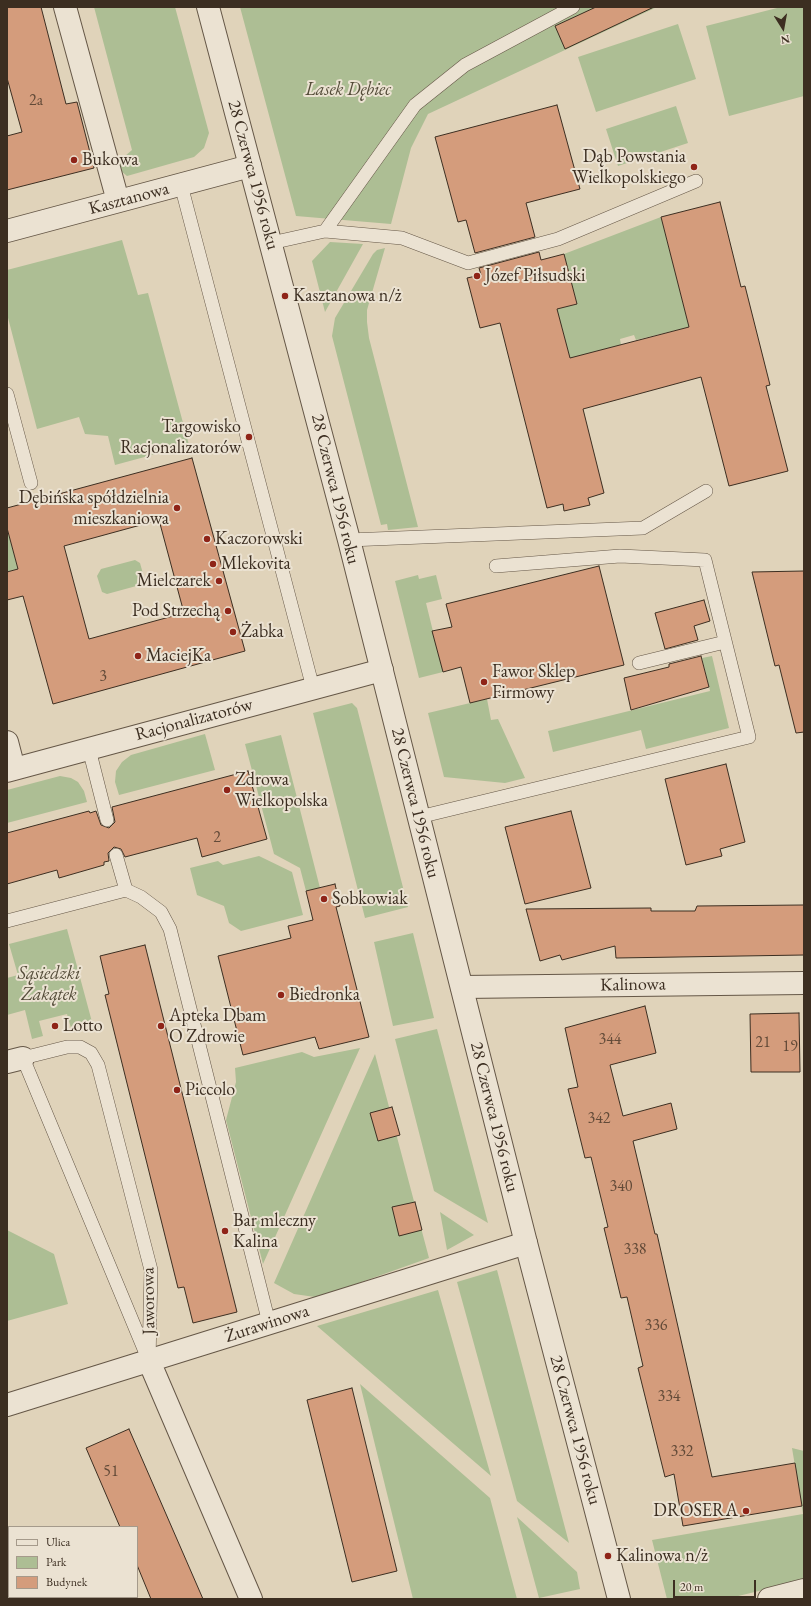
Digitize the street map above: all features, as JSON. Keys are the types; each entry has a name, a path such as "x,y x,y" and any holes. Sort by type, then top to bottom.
{"street":[{"path":"65,7 118,201"},
{"name":"28 Czerwca 1956 roku","path":"208,7 382,670 526,1243 619,1599"},
{"name":"Kasztanowa","path":"7,231 250,166"},
{"name":"Racjonalizatorów","path":"10,770 382,670"},
{"path":"7,742 10,770"},
{"name":"Kalinowa","path":"462,987 804,983"},
{"name":"Żurawinowa","path":"7,1405 526,1243"},
{"name":"Jaworowa","path":"149,1361 251,1599"},
{"path":"769,1599 804,1590"}],"lane":[{"path":"325,231 415,105 465,65 573,7"},
{"path":"271,243 325,231 402,238 468,263 558,239 696,181"},
{"path":"181,185 313,688"},
{"path":"7,394 31,483"},
{"path":"348,540 643,528 706,491"},
{"path":"419,817 749,737 704,560 620,556 496,566"},
{"path":"639,663 725,642"},
{"path":"89,749 108,820"},
{"path":"116,855 126,890"},
{"path":"7,921 126,890 141,897 161,912 170,929 269,1323"},
{"name":"Jaworowa","path":"15,1060 67,1047 80,1047 91,1053 98,1065 151,1270 149,1361"},
{"path":"15,1060 149,1361"}],"green space":[{"path":"94,7 175,7 209,133 204,148 194,157 127,176 121,171 117,163 132,150"},
{"name":"Lasek Dębiec","path":"240,7 657,7 428,114 411,148 391,224 296,216"},
{"path":"781,7 804,7 804,96 729,116 706,26"},
{"path":"678,24 696,79 596,112 578,57"},
{"path":"676,106 688,143 618,166 606,129"},
{"path":"661,217 689,327 636,340 634,335 620,339 621,345 579,356 571,364 562,327 545,312 577,304 564,254"},
{"path":"122,240 138,295 148,293 189,445 115,465 108,436 85,434 79,417 37,429 7,314 7,270"},
{"path":"330,242 363,244 325,312 312,261"},
{"path":"385,248 367,310 367,322 369,338 418,527 388,530 387,524 381,525 332,336 335,318 373,254 377,250"},
{"path":"7,528 18,569 7,572"},
{"path":"135,560 140,563 145,581 140,585 107,594 102,592 97,576 101,569"},
{"path":"418,575 419,579 436,575 442,599 426,603 443,672 419,678 395,581"},
{"path":"712,656 729,728 646,749 641,730 553,752 548,731 710,691 702,658"},
{"path":"487,699 491,720 498,719 525,778 505,783 444,777 428,713"},
{"path":"352,703 357,708 408,907 365,918 313,713"},
{"path":"205,734 215,770 119,795 115,782 116,771 122,762 131,755"},
{"path":"281,735 320,888 306,891 300,868 274,854 245,744"},
{"path":"60,776 71,778 78,782 84,791 87,802 7,823 7,790"},
{"path":"259,856 292,872 303,915 241,931 229,923 224,906 197,895 190,868 218,861 223,865"},
{"name":"Sąsiedzki Zakątek","path":"67,929 92,1022 71,1028 67,1014 39,1021 43,1036 32,1039 25,1010 7,1015 7,978 18,975 9,944"},
{"path":"413,933 434,1018 393,1026 374,942"},
{"path":"437,1029 488,1223 434,1191 395,1039"},
{"path":"360,1048 263,1264 226,1120 236,1082 235,1068 302,1052 314,1057"},
{"path":"375,1054 429,1258 325,1295 315,1297 294,1294 274,1283"},
{"path":"440,1212 474,1235 447,1250"},
{"path":"7,1230 54,1254 68,1304 7,1321"},
{"path":"497,1270 569,1543 517,1501 457,1282"},
{"path":"438,1290 491,1476 317,1326"},
{"path":"360,1384 490,1498 517,1599 413,1599"},
{"path":"792,1448 804,1451 804,1580 726,1599 667,1599 652,1540 803,1514"},
{"path":"517,1517 577,1572 580,1589 539,1598"}],"building":[{"path":"7,7 41,7 66,104 77,102 94,168 7,190 7,136 22,132 7,78"},
{"path":"596,7 654,7 565,49 555,26"},
{"path":"557,105 580,189 526,203 535,237 475,253 466,220 458,222 435,137"},
{"path":"720,202 741,287 745,286 770,385 766,386 788,471 729,486 701,377 583,409 604,493 588,498 590,505 564,511 563,504 547,508 500,323 480,328 467,278 481,275 479,268 539,252 541,260 564,254 577,304 557,309 570,358 689,327 661,217"},
{"path":"192,458 245,651 53,704 23,596 7,600 7,572 18,569 7,528 7,508","holes":["159,520 184,613 89,639 64,546"]},
{"path":"599,566 624,665 470,703 461,667 443,672 432,631 452,627 446,604"},
{"path":"804,571 804,732 796,733 779,665 775,666 752,572"},
{"path":"704,600 710,621 694,626 698,640 665,649 655,613"},
{"path":"701,656 709,687 631,710 624,678 669,667 669,664"},
{"path":"726,764 745,842 720,849 722,856 686,865 665,779"},
{"path":"248,771 267,839 202,857 197,838 125,857 121,849 114,847 108,853 109,861 104,862 104,865 59,878 57,870 7,884 7,833 89,811 90,813 96,811 101,825 109,828 115,822 112,807"},
{"path":"571,811 591,888 525,904 505,827"},
{"path":"335,884 340,906 336,907 369,1037 319,1049 315,1037 243,1055 218,956 291,938 288,926 313,920 306,891"},
{"path":"804,905 804,955 616,958 615,946 562,960 560,955 540,961 526,909 651,908 651,911 695,911 697,906"},
{"path":"145,945 237,1312 193,1323 184,1287 178,1288 105,995 109,994 100,956"},
{"path":"645,1006 656,1053 610,1065 623,1116 671,1103 677,1129 633,1141 655,1234 657,1234 712,1477 795,1463 802,1506 683,1526 674,1474 665,1477 638,1368 643,1366 627,1297 621,1298 604,1228 608,1227 591,1157 585,1158 568,1089 578,1087 565,1028"},
{"path":"799,1013 800,1072 751,1072 750,1014"},
{"path":"392,1107 400,1135 378,1141 370,1113"},
{"path":"415,1202 422,1230 399,1236 392,1207"},
{"path":"352,1388 397,1571 352,1582 307,1400"},
{"path":"129,1429 203,1599 151,1599 138,1567 138,1526 120,1526 86,1448"}],"place":[{"name":"Bukowa","path":"74,160"},
{"name":"Dąb Powstania Wielkopolskiego","path":"694,167"},
{"name":"Józef Piłsudski","path":"477,276"},
{"name":"Kasztanowa n/ż","path":"285,296"},
{"name":"Targowisko Racjonalizatorów","path":"249,437"},
{"name":"Dębińska spółdzielnia mieszkaniowa","path":"177,508"},
{"name":"Kaczorowski","path":"207,539"},
{"name":"Mlekovita","path":"213,564"},
{"name":"Mielczarek","path":"219,581"},
{"name":"Pod Strzechą","path":"228,611"},
{"name":"Żabka","path":"233,632"},
{"name":"MaciejKa","path":"138,656"},
{"name":"Fawor Sklep Firmowy","path":"484,682"},
{"name":"Zdrowa Wielkopolska","path":"227,790"},
{"name":"Sobkowiak","path":"324,899"},
{"name":"Biedronka","path":"281,995"},
{"name":"Lotto","path":"55,1026"},
{"name":"Apteka Dbam O Zdrowie","path":"161,1026"},
{"name":"Piccolo","path":"177,1090"},
{"name":"Bar mleczny Kalina","path":"225,1231"},
{"name":"DROSERA","path":"746,1511"},
{"name":"Kalinowa n/ż","path":"608,1556"}]}
